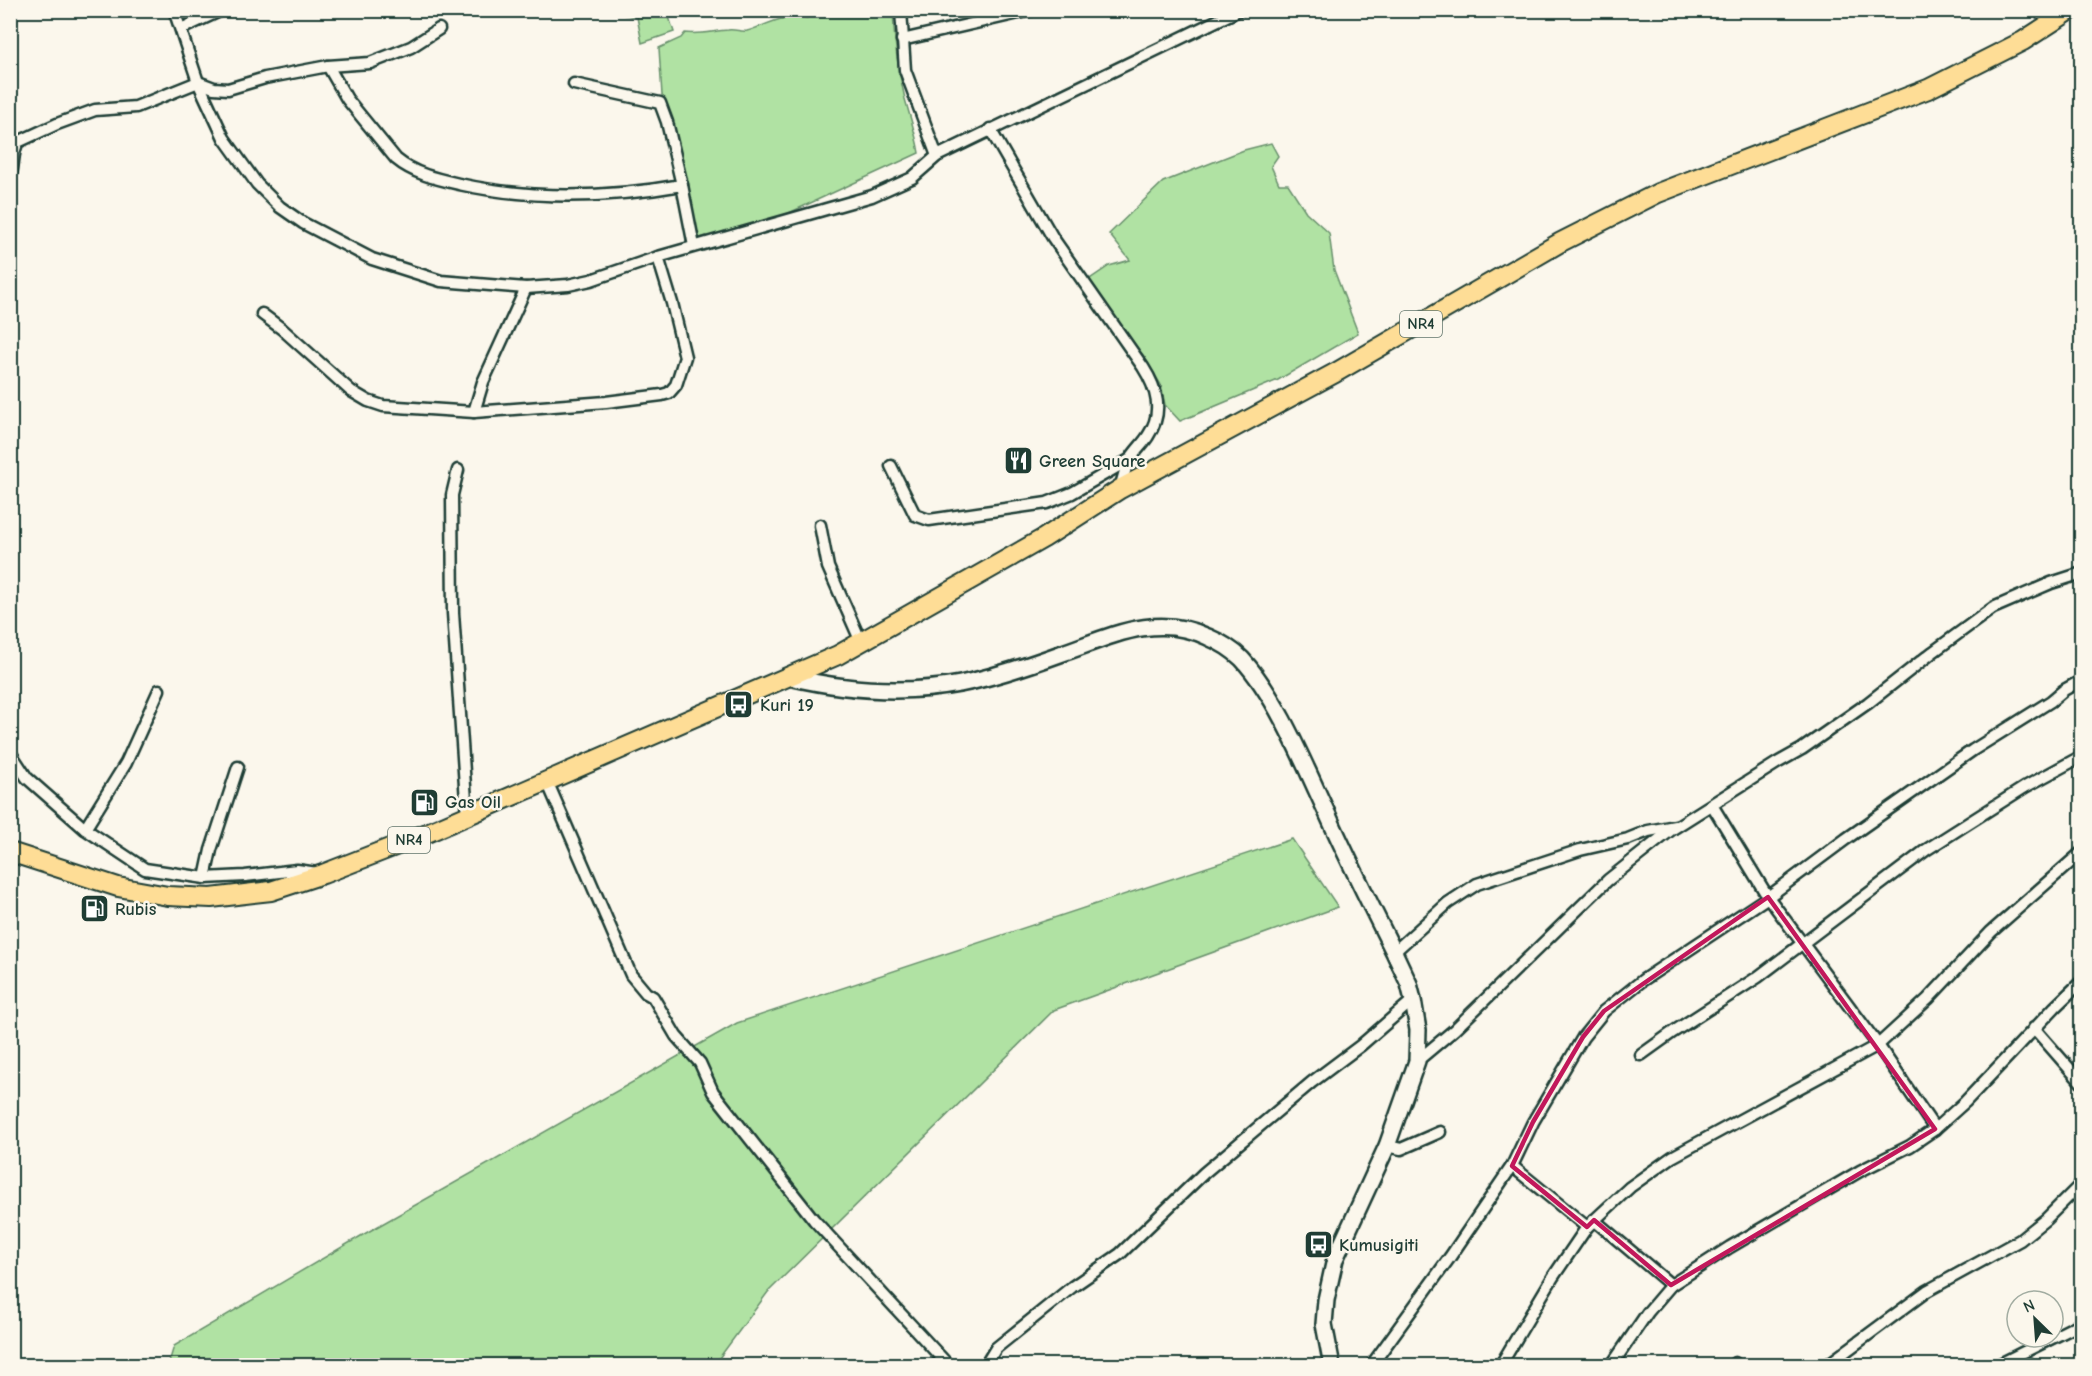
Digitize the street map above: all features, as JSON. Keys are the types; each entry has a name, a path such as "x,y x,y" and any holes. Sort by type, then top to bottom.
{"highway":[{"name":"NR4","path":"10,852 118,887 168,896 211,898 244,895 271,891 323,874 467,815 838,656 1044,538 1120,489 1335,373 1532,258 1616,213 1658,193 1928,89 2015,46 2071,10"}],"main road":[{"path":"789,677 831,687 900,690 934,688 1012,671 1127,630 1149,626 1171,626 1202,634 1222,644 1240,657 1254,673 1299,753 1409,984 1418,1030 1417,1061 1387,1146 1335,1259 1326,1299 1324,1324 1332,1365"}],"street":[{"path":"174,10 198,82 224,138 257,184 280,207 303,223 372,259 410,273 441,281 526,288 568,285 591,280 694,246 872,195 912,178 937,156 990,129 1239,10"},
{"path":"181,28 222,10"},
{"path":"901,10 905,70 937,156"},
{"path":"902,40 1032,10"},
{"path":"10,178 14,167 15,147 18,142 95,110 126,109 152,102 198,82 214,88 228,89 265,78 327,66 370,63 411,47 439,29"},
{"path":"327,66 347,99 396,159 418,173 494,192 550,196 656,189 682,185"},
{"path":"574,84 660,103 667,122 682,185 694,246"},
{"path":"891,466 915,515 929,520 1047,503 1072,493 1129,460 1150,434 1159,411 1157,394 1151,380 1053,238 990,129"},
{"path":"262,314 282,328 351,391 368,401 383,406 474,412 606,402 669,393 678,381 685,357 658,257"},
{"path":"474,412 483,382 526,288"},
{"path":"1120,489 1129,460"},
{"path":"458,470 453,495 453,603 467,815"},
{"path":"820,525 828,567 861,642"},
{"path":"1417,1061 1470,1015 1608,880 1678,826 1802,749 1868,703 1993,608 2051,583 2082,573"},
{"path":"1371,1365 1450,1257 1512,1166 1533,1122 1582,1037 1604,1011 1643,981 1768,897 1973,750 2082,680"},
{"path":"85,829 126,763 159,690"},
{"path":"10,752 27,778 85,829 145,869 205,878 297,870 323,874"},
{"path":"1641,1055 1758,977 1926,850 2025,787 2082,756"},
{"path":"205,878 211,850 238,767"},
{"path":"547,781 631,975 646,993 654,996 676,1036 700,1063 713,1092 814,1220 949,1365"},
{"path":"1712,805 1768,897 1878,1045 1935,1129"},
{"path":"1394,952 1448,903 1477,884 1580,850 1628,839 1648,831 1678,826"},
{"path":"1500,1365 1553,1277 1590,1223 1611,1203 1653,1169 1878,1045 1928,999 1991,932 2082,852"},
{"path":"1611,1365 1648,1312 1671,1285 1730,1247 1860,1171 1910,1146 1935,1129 1965,1102 2034,1028 2082,981"},
{"path":"986,1365 996,1348 1072,1287 1120,1254 1204,1173 1413,1000"},
{"path":"2034,1028 2082,1083"},
{"path":"1387,1146 1401,1149 1440,1132"},
{"path":"1512,1166 1671,1285"},
{"path":"1826,1365 1927,1292 2020,1240 2046,1220 2082,1183"},
{"path":"1996,1365 2082,1323"}],"highlighted area":[{"path":"1768,897 1935,1129 1671,1285 1594,1220 1587,1227 1512,1166 1533,1122 1583,1037 1604,1011"}],"green space":[{"path":"605,11 667,11 674,32 642,43 637,17"},
{"path":"893,11 900,77 919,153 765,224 707,241 706,236 697,239 695,219 665,112 659,48 681,38 685,33 747,31 784,18 807,18 814,12"},
{"path":"1271,143 1278,156 1271,166 1279,184 1288,184 1306,212 1329,233 1334,270 1358,333 1278,380 1180,421 1165,405 1161,385 1143,355 1084,283 1109,266 1130,260 1109,234 1163,182 1244,150"},
{"path":"1292,839 1338,907 1054,1010 768,1292 714,1365 168,1366 174,1346 366,1233 737,1023"}],"place":[{"name":"Green Square","path":"1018,461"},
{"name":"Kuri 19","path":"739,705"},
{"name":"Gas Oil","path":"424,802"},
{"name":"Rubis","path":"94,909"},
{"name":"Kumusigiti","path":"1318,1245"}]}
